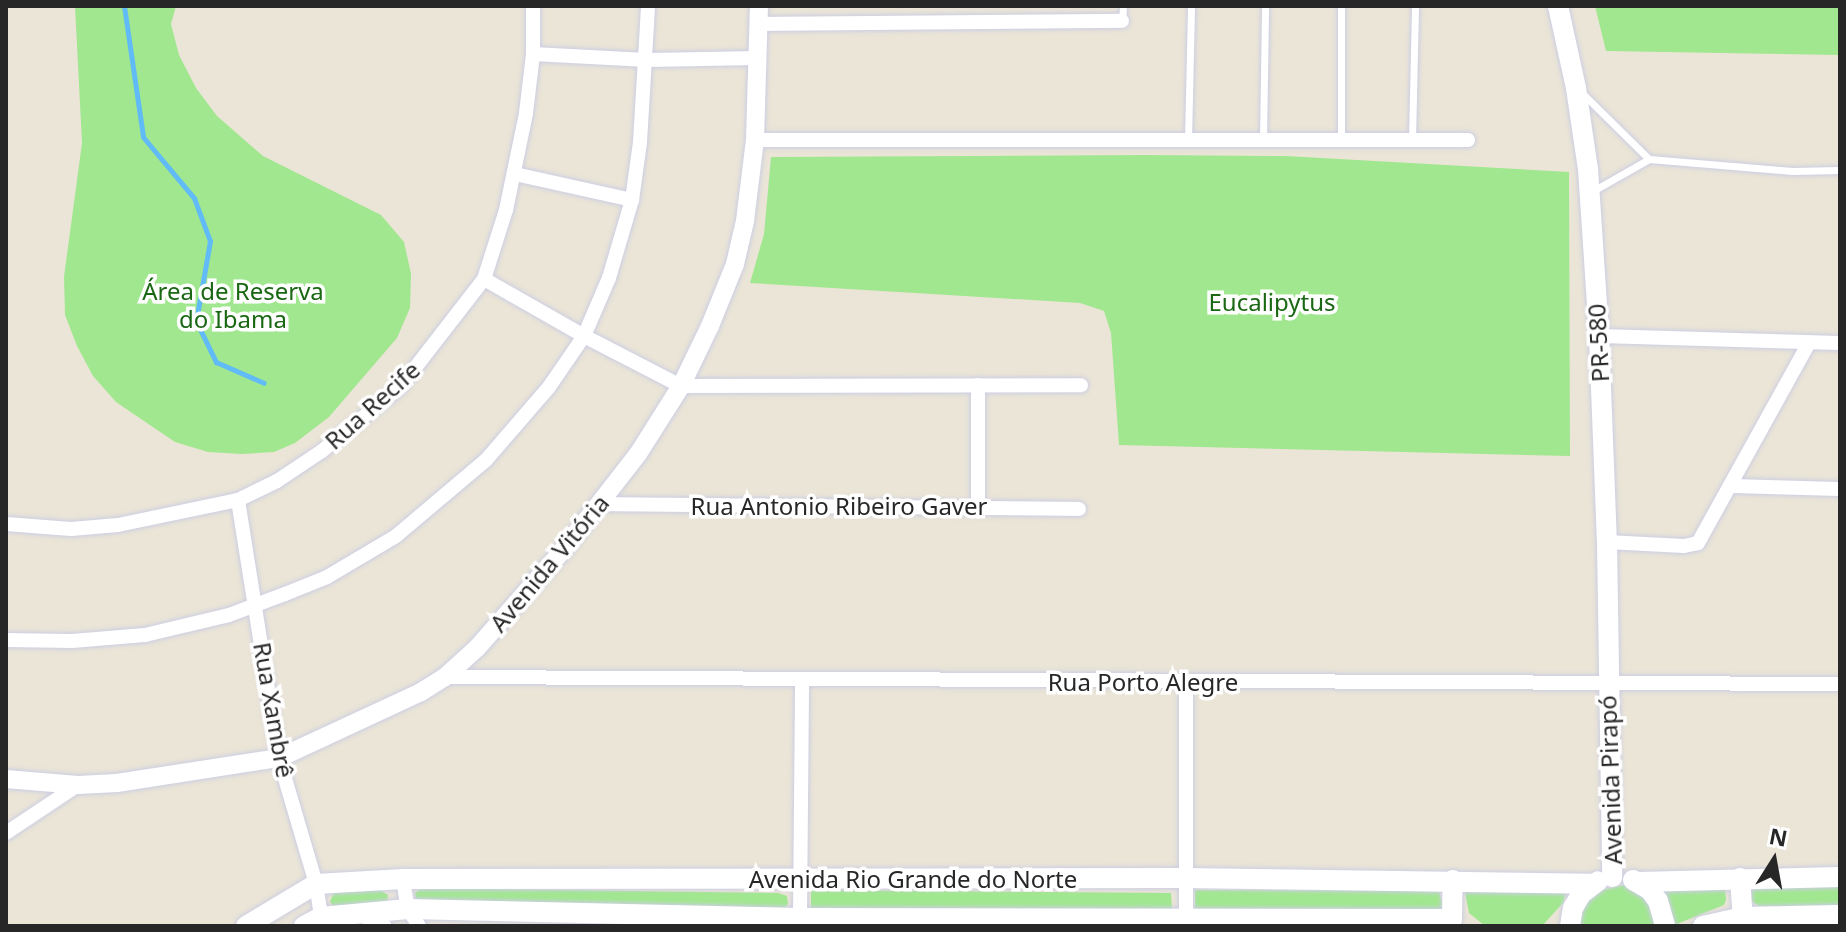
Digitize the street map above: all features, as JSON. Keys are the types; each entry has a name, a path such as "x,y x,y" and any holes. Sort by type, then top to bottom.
{"main road":[{"name":"PR-580","path":"1558,6 1576,88 1590,194 1607,542 1607,683"},
{"name":"Avenida Pirapó","path":"1607,683 1612,877"},
{"path":"1569,925 1573,908 1592,884 1612,877 1638,882 1840,877"},
{"name":"Avenida Rio Grande do Norte","path":"246,926 316,884 403,879 1185,878 1592,884"},
{"path":"1738,921 1740,878"},
{"path":"1453,880 1457,923"},
{"path":"1638,882 1658,901 1665,926"},
{"name":"Avenida Rio Grande do Norte","path":"313,921 357,913 414,917 1457,923"},
{"path":"1703,926 1840,915"}],"street":[{"name":"Rua Recife","path":"6,524 71,529 118,525 238,500 277,481 322,451 401,386 484,279 515,174 533,54 533,6"},
{"path":"6,640 72,641 145,635 256,605 327,577 396,536 431,510 514,430 584,336 609,278 632,200 645,108 648,6"},
{"path":"760,15 1122,14"},
{"name":"Avenida Vitória","path":"6,779 78,785 166,778 279,758 392,707 445,677 477,648 638,454 681,386 735,264 745,221 755,140 760,15"},
{"path":"533,54 647,60 759,58"},
{"path":"755,140 1468,140"},
{"path":"515,174 632,200"},
{"path":"484,279 681,386 1081,385"},
{"path":"1599,336 1840,343"},
{"path":"1607,542 1684,546 1698,543 1809,343"},
{"path":"978,385 978,507"},
{"path":"1730,486 1840,489"},
{"name":"Rua Xambrê","path":"238,500 279,758 316,884 313,921"},
{"name":"Rua Antonio Ribeiro Gaver","path":"599,504 1079,509"},
{"name":"Rua Porto Alegre","path":"445,677 1840,684"},
{"path":"800,918 802,681"},
{"path":"1186,682 1186,923"},
{"path":"6,833 78,785"},
{"path":"403,879 414,917"},
{"path":"357,913 385,926"}],"lane":[{"path":"1188,140 1191,6"},
{"path":"1263,140 1265,6"},
{"path":"1341,6 1341,140"},
{"path":"1412,140 1415,6"},
{"path":"1576,88 1649,159"},
{"path":"1590,194 1649,159 1793,171 1840,170"}],"green space":[{"name":"Área de Reserva do Ibama","path":"75,6 176,6 171,24 179,55 196,88 217,116 263,156 381,215 404,242 411,274 410,308 397,338 329,417 295,443 274,452 242,454 208,452 175,442 116,402 93,376 77,346 65,315 64,277 82,143"},
{"path":"1595,6 1840,6 1840,55 1606,51"},
{"name":"Eucalipytus","path":"1286,156 1569,172 1570,456 1119,445 1111,333 1104,311 1080,303 750,283 764,234 771,157"},
{"path":"1840,881 1840,906 1759,906 1751,901 1752,886"},
{"path":"1624,885 1644,893 1660,926 1578,926 1585,903 1598,891"},
{"path":"1659,886 1725,887 1726,900 1724,905 1672,926"},
{"path":"1464,887 1567,888 1563,903 1542,926 1485,926 1469,913"},
{"path":"422,888 778,893 787,896 788,904 782,911 416,900 415,893"},
{"path":"335,889 380,890 388,895 387,906 335,908 330,902"},
{"path":"811,890 1171,893 1172,910 811,914"},
{"path":"1195,890 1439,891 1443,906 1439,913 1195,914"}],"waterway":[{"path":"124,6 143,137 194,198 210,241 196,321 216,362 264,383"}]}
